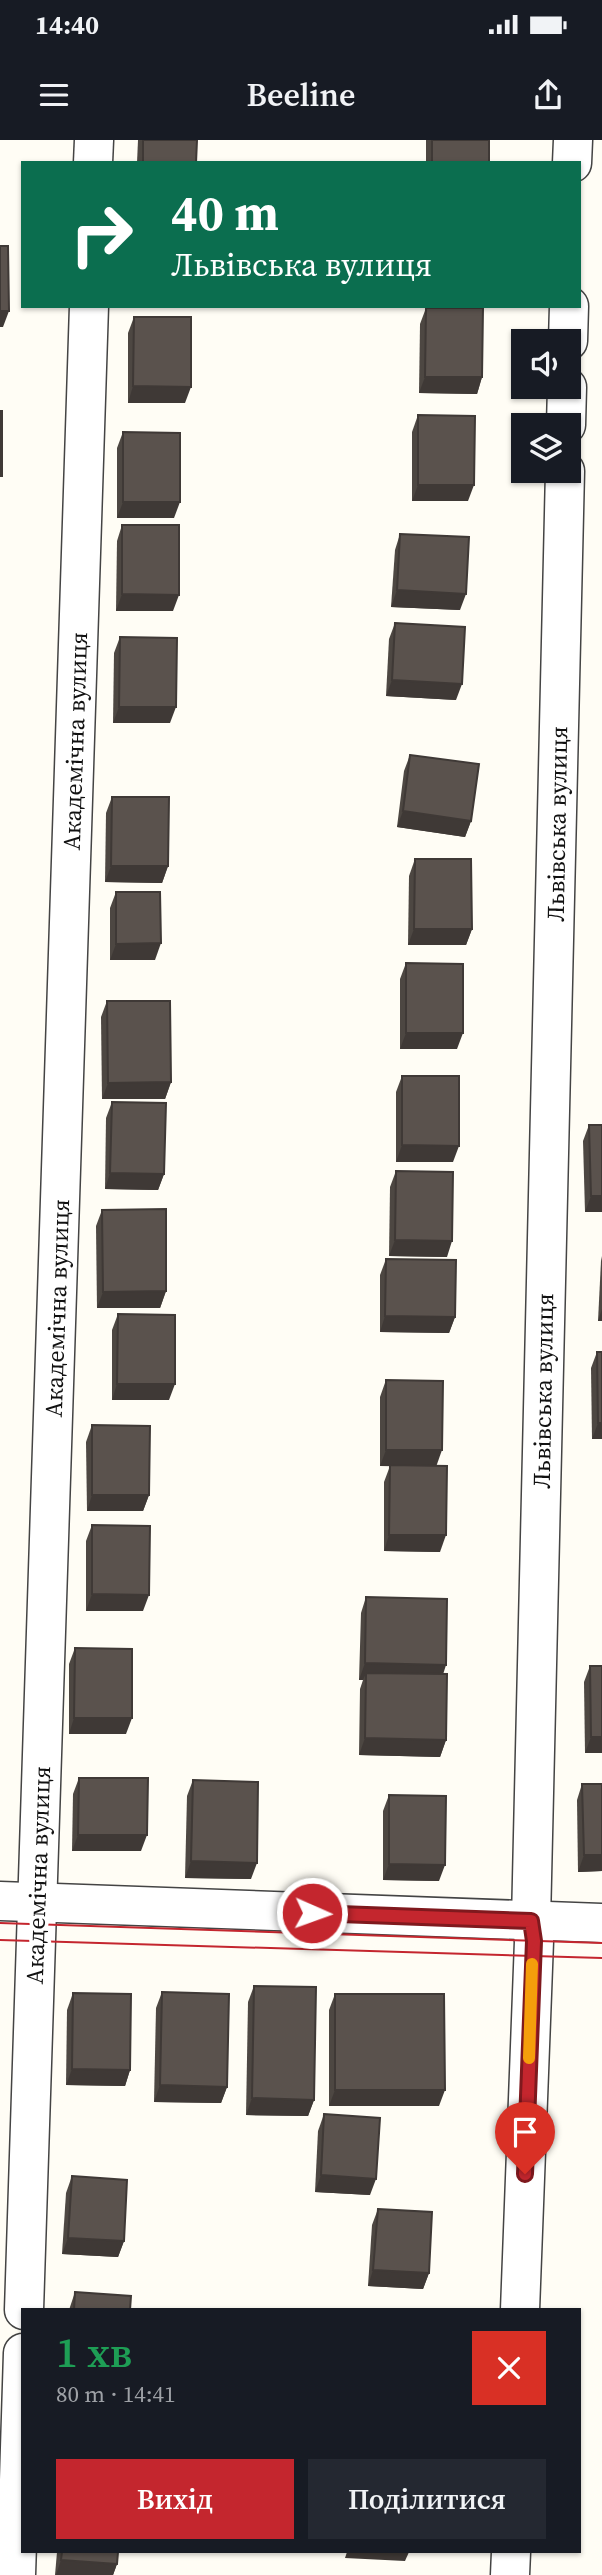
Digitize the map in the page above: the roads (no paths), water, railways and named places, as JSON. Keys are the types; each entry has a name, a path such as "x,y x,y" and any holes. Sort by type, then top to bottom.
{"street":[{"path":"93,161 94,140"},
{"path":"572,161 573,140"},
{"name":"Академічна вулиця","path":"24,2308 89,308"},
{"path":"568,329 569,308"},
{"name":"Львівська вулиця","path":"520,2308 534,1941 531,1921 565,483"},
{"path":"0,1901 602,1923"},
{"path":"16,2575 21,2416"},
{"path":"510,2575 511,2553"}],"tram line":[{"path":"0,1923 602,1943"},
{"path":"0,1940 602,1958"}]}
